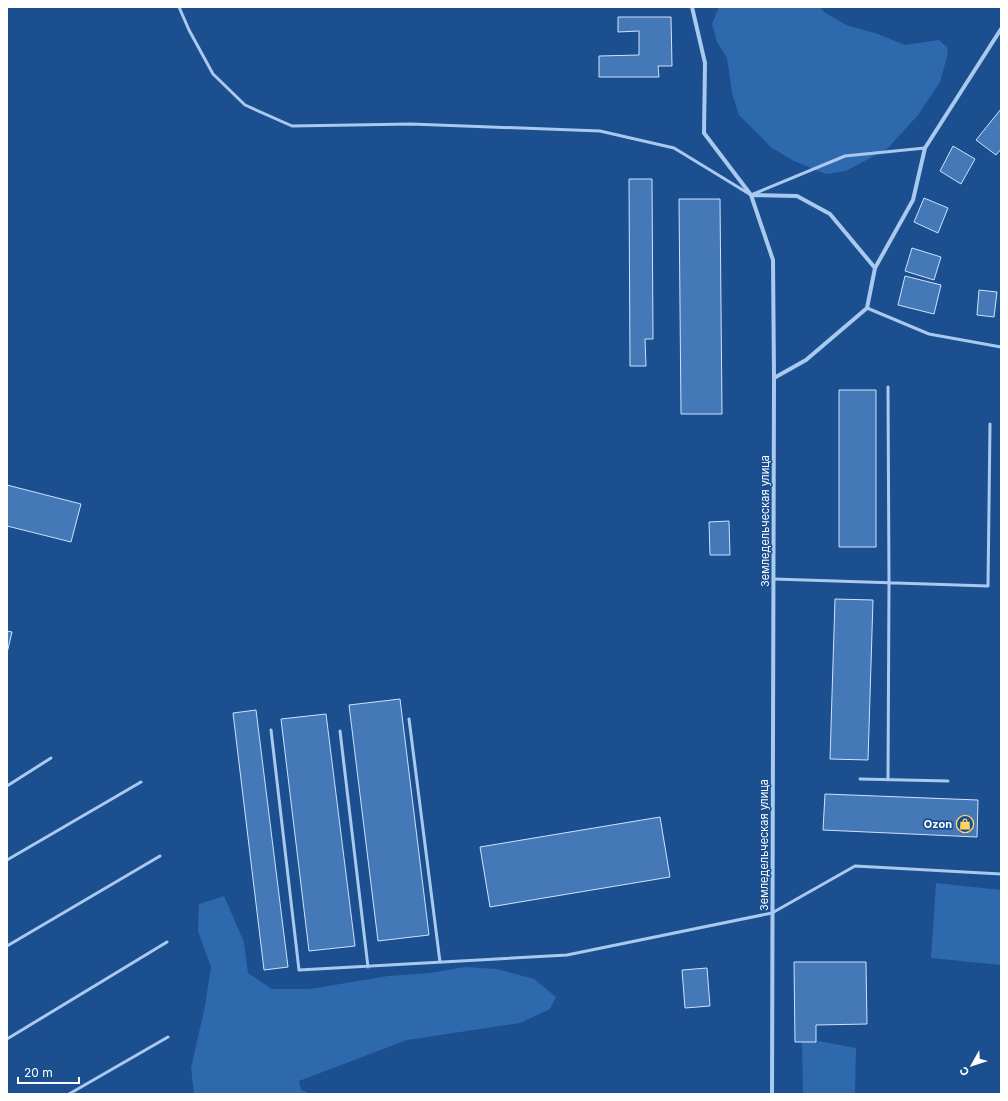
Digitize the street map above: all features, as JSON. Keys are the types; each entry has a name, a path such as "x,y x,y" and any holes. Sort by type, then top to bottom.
{"street":[{"name":"Земледельческая улица","path":"692,7 705,63 704,133 751,195 773,260 774,579 772,1094"},
{"path":"774,378 806,360 867,308 875,268 913,200 926,148 1001,30"},
{"path":"751,195 797,196 830,214 875,268"}],"lane":[{"path":"179,7 189,30 213,74 246,105 292,126 411,124 600,131 674,148 751,195 845,156 926,148"},
{"path":"867,308 929,334 1001,347"},
{"path":"888,387 888,780"},
{"path":"774,579 988,586 990,424"},
{"path":"409,719 440,962"},
{"path":"271,730 299,970 567,955 772,913 855,866 1001,874"},
{"path":"340,731 368,967"},
{"path":"7,786 51,758"},
{"path":"860,779 948,781"},
{"path":"7,860 141,782"},
{"path":"7,946 160,856"},
{"path":"7,1039 167,942"},
{"path":"69,1094 168,1037"}],"shaded area":[{"path":"719,7 820,7 824,12 846,25 878,34 905,45 939,40 947,47 948,53 940,82 918,115 887,149 846,171 826,174 794,161 772,148 739,115 732,93 727,58 717,42 712,24"},
{"path":"936,883 1001,890 1001,965 931,958"},
{"path":"224,896 244,942 248,973 272,989 310,989 388,976 429,973 465,967 497,969 534,979 556,997 550,1009 520,1023 407,1040 299,1081 301,1090 311,1094 194,1094 191,1068 205,1006 211,967 198,931 199,904"},
{"path":"802,1038 856,1048 855,1094 803,1094"}],"building":[{"path":"618,17 671,17 672,66 658,66 659,77 599,77 599,56 639,55 639,31 618,32"},
{"path":"1001,109 1001,149 996,155 976,140"},
{"path":"953,146 975,159 961,184 940,171"},
{"path":"629,179 652,179 653,339 645,339 646,366 630,366"},
{"path":"924,198 948,208 938,233 914,222"},
{"path":"679,199 720,199 722,414 681,414"},
{"path":"912,248 941,257 934,280 905,271"},
{"path":"905,276 941,285 934,314 898,305"},
{"path":"979,290 997,292 994,317 977,315"},
{"path":"839,390 876,390 876,547 839,547"},
{"path":"7,485 81,504 71,542 7,526"},
{"path":"729,521 730,555 710,555 709,522"},
{"path":"835,599 873,600 868,760 830,759"},
{"path":"7,631 12,632 7,653"},
{"path":"400,699 429,935 378,941 349,705"},
{"path":"256,710 288,967 264,970 233,713"},
{"path":"326,714 355,946 309,951 281,719"},
{"path":"825,794 978,800 977,837 823,830"},
{"path":"660,817 670,877 490,907 480,847"},
{"path":"794,962 866,962 867,1024 816,1025 816,1042 795,1042"},
{"path":"707,968 710,1006 685,1008 682,970"}],"place":[{"name":"Ozon","path":"965,824"}]}
